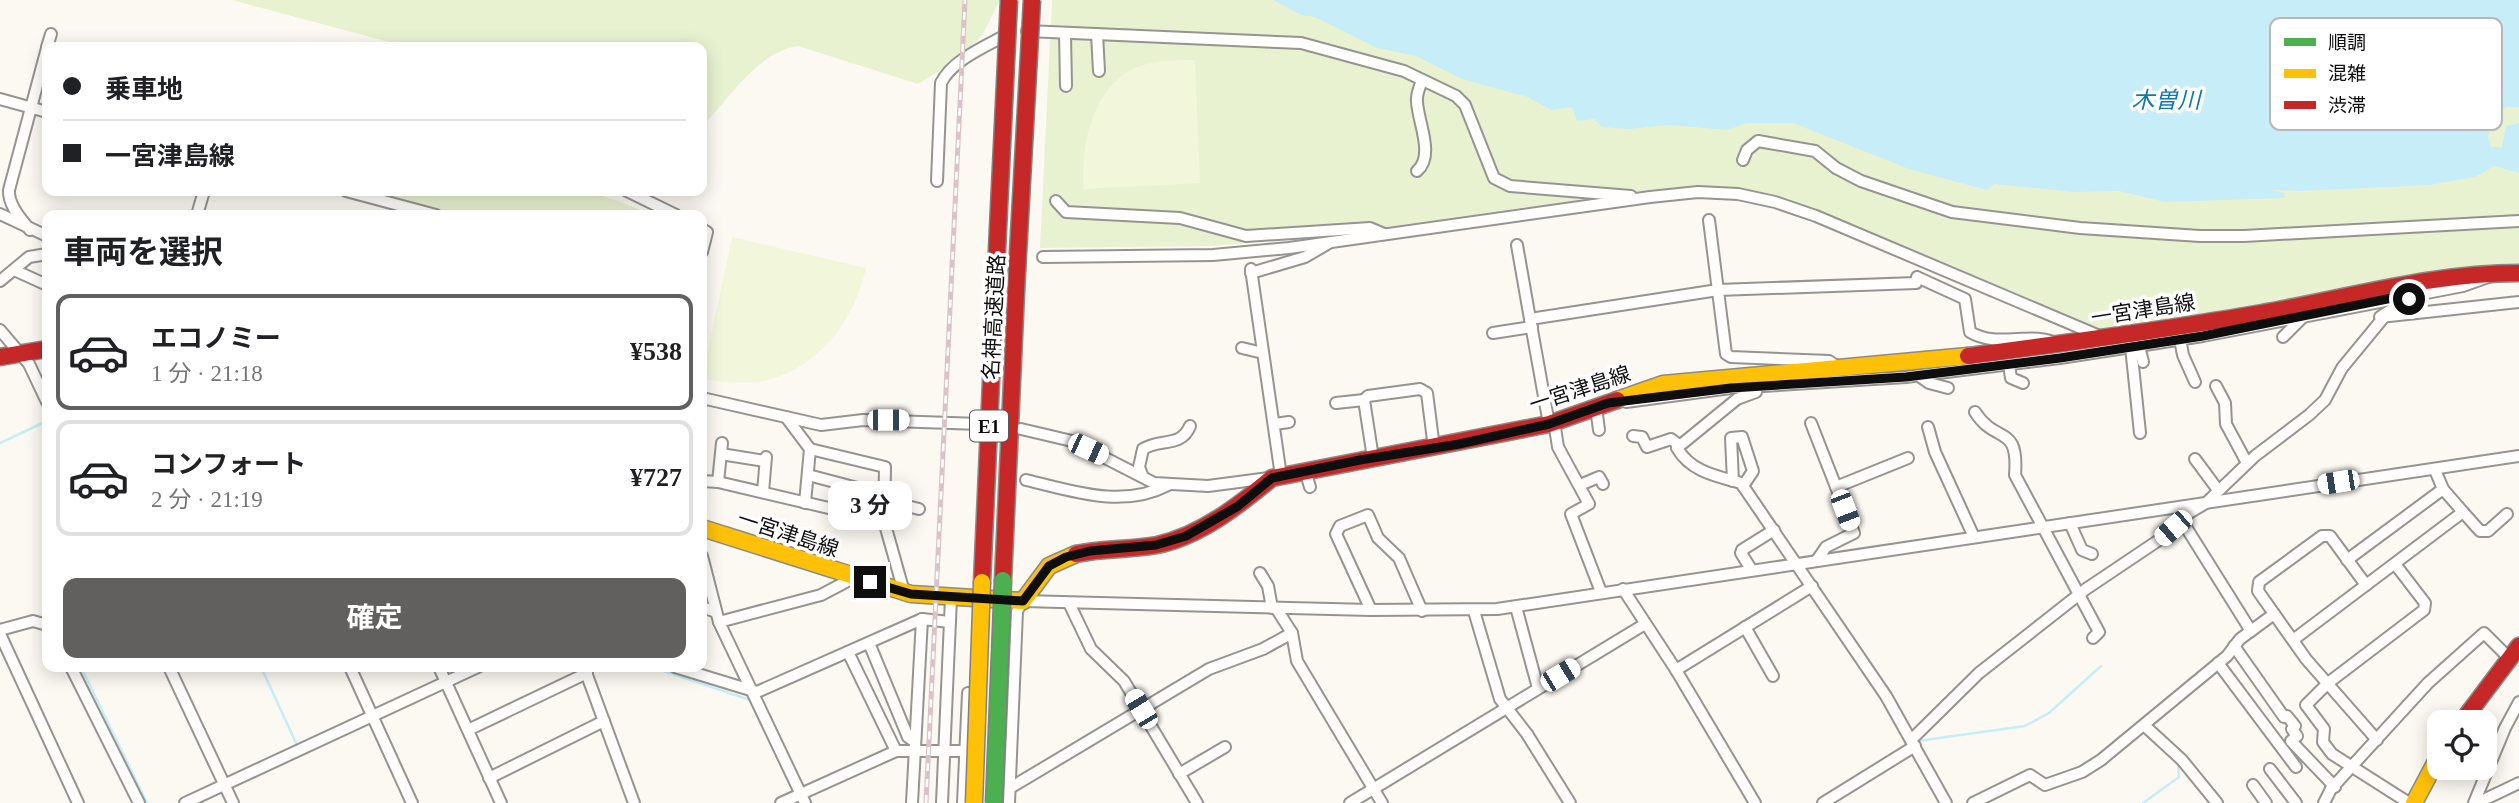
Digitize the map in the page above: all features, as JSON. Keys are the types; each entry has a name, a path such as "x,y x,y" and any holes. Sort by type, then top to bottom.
{"main road":[{"name":"名神高速道路","path":"975,803 982,582 1009,0"},
{"name":"名神高速道路","path":"994,803 1017,271 1032,0"},
{"name":"一宮津島線","path":"707,530 904,592 1023,601 1049,566 1066,557 1090,551 1156,545 1186,536 1238,506 1277,477 1600,415 1663,384 1693,379 1903,364 2058,344 2262,313 2433,279 2519,273"},
{"path":"0,357 42,350"},
{"path":"2471,710 2514,652"},
{"path":"2414,803 2427,778"}],"street":[{"path":"937,181 941,83 946,73 1012,32 1065,33 1301,43 1404,71 1456,96 1465,105 1494,178 1510,186 1561,192 1612,193 1638,199"},
{"path":"1065,33 1066,86"},
{"path":"49,42 51,34"},
{"path":"1097,34 1099,71"},
{"path":"30,230 9,197 42,66"},
{"path":"1417,171 1426,156 1416,98 1422,80"},
{"path":"0,99 42,110"},
{"path":"1743,160 1747,150 1758,141 1783,144 1815,151 1836,168 1861,181 1952,212 2080,228 2200,236 2244,236 2519,221"},
{"path":"1043,257 1213,255 1329,243 1698,192 1738,194 1775,202 1816,216 2104,338"},
{"path":"365,196 417,210"},
{"path":"637,196 666,210"},
{"path":"1056,201 1066,212 1180,218 1247,236 1370,228 1385,235"},
{"path":"0,214 42,234"},
{"path":"1709,220 1726,354 1731,357 1829,361 1841,368"},
{"path":"1021,429 1072,441 1143,477 1168,485 1208,486 1277,477 1274,424 1251,271 1305,257 1329,243"},
{"path":"1517,245 1558,447 1589,504 1571,514 1601,592"},
{"path":"0,281 29,257 42,255"},
{"path":"14,270 42,283"},
{"path":"1600,415 1761,387 1920,376 2135,347 2463,286 2494,275"},
{"path":"1493,332 1718,290 1916,283 1917,277 1965,299 1970,332 1978,337 2012,340 2045,337 2058,344"},
{"path":"2412,294 2380,317 2519,302"},
{"path":"2283,337 2304,316"},
{"path":"1823,803 1913,743 1979,673 2123,562 2146,550 2206,503 2247,463 2325,400 2342,368 2384,317"},
{"path":"0,330 21,354 42,393"},
{"path":"2180,339 2183,355 2195,382"},
{"path":"2135,347 2143,362"},
{"path":"2135,347 2140,433"},
{"path":"1242,348 1263,353"},
{"path":"2009,365 2011,378 2023,383"},
{"path":"1920,376 1929,383 1948,388"},
{"path":"2216,386 2225,403 2226,424 2247,463"},
{"path":"1738,483 1685,466 1677,448 1737,399 1761,387"},
{"path":"1336,403 1420,389 1427,393 1434,448"},
{"path":"707,398 821,425 863,420 980,424"},
{"path":"1364,400 1373,458"},
{"path":"1975,412 1987,428 2008,436 2017,452 2015,475 2099,632 2092,638"},
{"path":"1600,415 1610,423"},
{"path":"786,418 810,449 885,467 884,522 904,592"},
{"path":"1274,424 1289,422"},
{"path":"1811,423 1854,533 1826,547 1817,560"},
{"path":"1143,477 1139,467 1143,449 1150,444 1180,440 1190,426"},
{"path":"1928,426 1936,452 1974,537"},
{"path":"1633,436 1642,437 1647,447 1671,439 1679,445"},
{"path":"1738,483 1757,470 1744,440 1733,436 1738,483 1797,563 1886,696 1946,803"},
{"path":"718,482 722,449 766,458 763,492"},
{"path":"805,503 810,449"},
{"path":"1009,803 1017,611 1023,601 1422,611 1474,611 1516,607 1751,569 2519,456"},
{"path":"1836,487 1908,458"},
{"path":"2195,459 2218,490"},
{"path":"1305,470 1310,487"},
{"path":"2435,470 2443,489 2480,531 2488,531 2507,514"},
{"path":"808,475 919,509"},
{"path":"1580,485 1599,477 1603,484"},
{"path":"1026,480 1105,497 1126,498 1168,485"},
{"path":"707,481 763,492 884,522"},
{"path":"2347,560 2443,489"},
{"path":"2174,508 2251,631"},
{"path":"2293,640 2463,512"},
{"path":"1371,610 1336,534 1340,526 1368,515 1378,538 1399,558 1422,611"},
{"path":"2070,523 2082,550 2092,554"},
{"path":"1751,569 1741,553 1742,550 1774,530"},
{"path":"2366,584 2330,536 2322,536 2259,582 2258,591 2293,640 2377,740"},
{"path":"2395,564 2425,603 2424,610 2328,683 2306,705 2325,729 2324,746 2353,765 2376,785 2409,803"},
{"path":"1260,573 1268,586 1274,608 1292,633 1297,661 1382,803"},
{"path":"707,575 718,617 803,799"},
{"path":"707,610 718,617 821,595 855,577"},
{"path":"1676,670 1812,586"},
{"path":"1623,589 1676,670 1755,803"},
{"path":"942,803 951,597"},
{"path":"963,803 972,599"},
{"path":"1069,603 1070,610 1091,649 1124,681 1197,803"},
{"path":"1516,607 1538,688"},
{"path":"1474,611 1500,699 1570,803"},
{"path":"1973,803 2030,775 2045,785 2082,772 2119,748 2182,690 2218,663 2251,631 2274,614"},
{"path":"691,672 757,692 922,619 950,622"},
{"path":"912,803 922,619"},
{"path":"42,622 19,623 0,632 78,803"},
{"path":"1350,803 1645,624"},
{"path":"1745,627 1773,676"},
{"path":"1010,788 1209,669 1263,649 1292,633"},
{"path":"2324,803 2353,765 2428,683 2484,633 2514,652"},
{"path":"869,643 908,737 915,747"},
{"path":"2234,646 2284,717 2287,716 2295,726 2292,729 2297,736 2291,741 2335,787"},
{"path":"848,652 896,751"},
{"path":"2218,663 2297,766"},
{"path":"74,672 139,803"},
{"path":"171,672 233,803"},
{"path":"351,672 412,803"},
{"path":"442,672 501,803"},
{"path":"185,803 467,672"},
{"path":"468,730 582,672"},
{"path":"587,672 634,803"},
{"path":"2475,803 2505,728 2519,702"},
{"path":"489,778 604,721"},
{"path":"2145,726 2167,750 2182,760 2217,803"},
{"path":"781,803 803,799 896,751 915,747 944,753 965,751"},
{"path":"1179,774 1225,747"},
{"path":"2270,769 2296,803"},
{"path":"2475,803 2519,783"},
{"path":"2253,785 2266,803"}],"green space":[{"path":"232,0 1000,0 982,36 951,64 918,84 798,46 771,56 760,64 707,120 707,42 389,42"},
{"path":"1052,0 1305,0 1519,93 1565,106 2487,162 2519,167 2519,264 2104,330 1818,210 1774,196 1715,187 1649,190 1330,235 1213,246 1040,248"},
{"path":"1195,60 1200,183 1084,189 1087,139 1097,106 1106,92 1131,70 1146,64"},
{"path":"2519,103 2519,126 2492,159 2480,130 2502,130 2502,107"},
{"path":"375,196 604,196 641,210 430,210"},
{"path":"732,237 866,268 853,305 832,338 819,352 786,374 759,382 707,380 707,355"}],"water":[{"name":"木曽川","path":"1273,0 2519,0 2519,107 2502,110 2502,18 2270,18 2270,130 2490,130 2488,136 2491,147 2502,147 2506,126 2519,123 2519,173 2494,166 2475,177 2429,185 2271,190 2284,193 2285,198 2165,202 2119,191 2074,192 1994,184 1987,190 1909,169 1793,123 1747,123 1727,130 1670,125 1628,129 1602,127 1594,119 1577,121 1572,107 1551,110 1528,97 1462,79 1416,56 1377,48 1315,17 1301,15"}],"waterway":[{"path":"0,443 42,423"},
{"path":"1918,741 2025,726 2049,713 2101,666"},
{"path":"83,672 147,803"},
{"path":"263,672 297,745 300,744"},
{"path":"667,672 750,700"},
{"path":"2143,803 2179,777 2178,764"}],"railway":[{"path":"926,803 965,0"}],"traffic: slow":[{"path":"1617,400 1663,384 1968,356"},
{"path":"707,530 911,594 1023,601 1049,566 1076,554"},
{"path":"974,803 982,582"},
{"path":"2414,803 2427,778"}],"traffic: jam":[{"path":"996,270 1009,0"},
{"path":"1017,271 1032,0"},
{"path":"982,582 996,270"},
{"path":"1003,580 1017,271"},
{"path":"1968,356 2226,319 2454,277 2519,273"},
{"path":"0,357 42,350"},
{"path":"1076,554 1147,547 1173,541 1218,519 1272,478 1549,424 1617,400"},
{"path":"2471,710 2519,646"}],"traffic: fast":[{"path":"994,803 1003,580"}],"route":[{"path":"870,582 911,594 1023,601 1027,592 1049,566 1066,557 1090,551 1156,545 1186,536 1213,523 1272,478 1459,444 1549,424 1608,403 1731,388 1906,377 2060,358 2203,336 2412,294 2409,299"}]}
